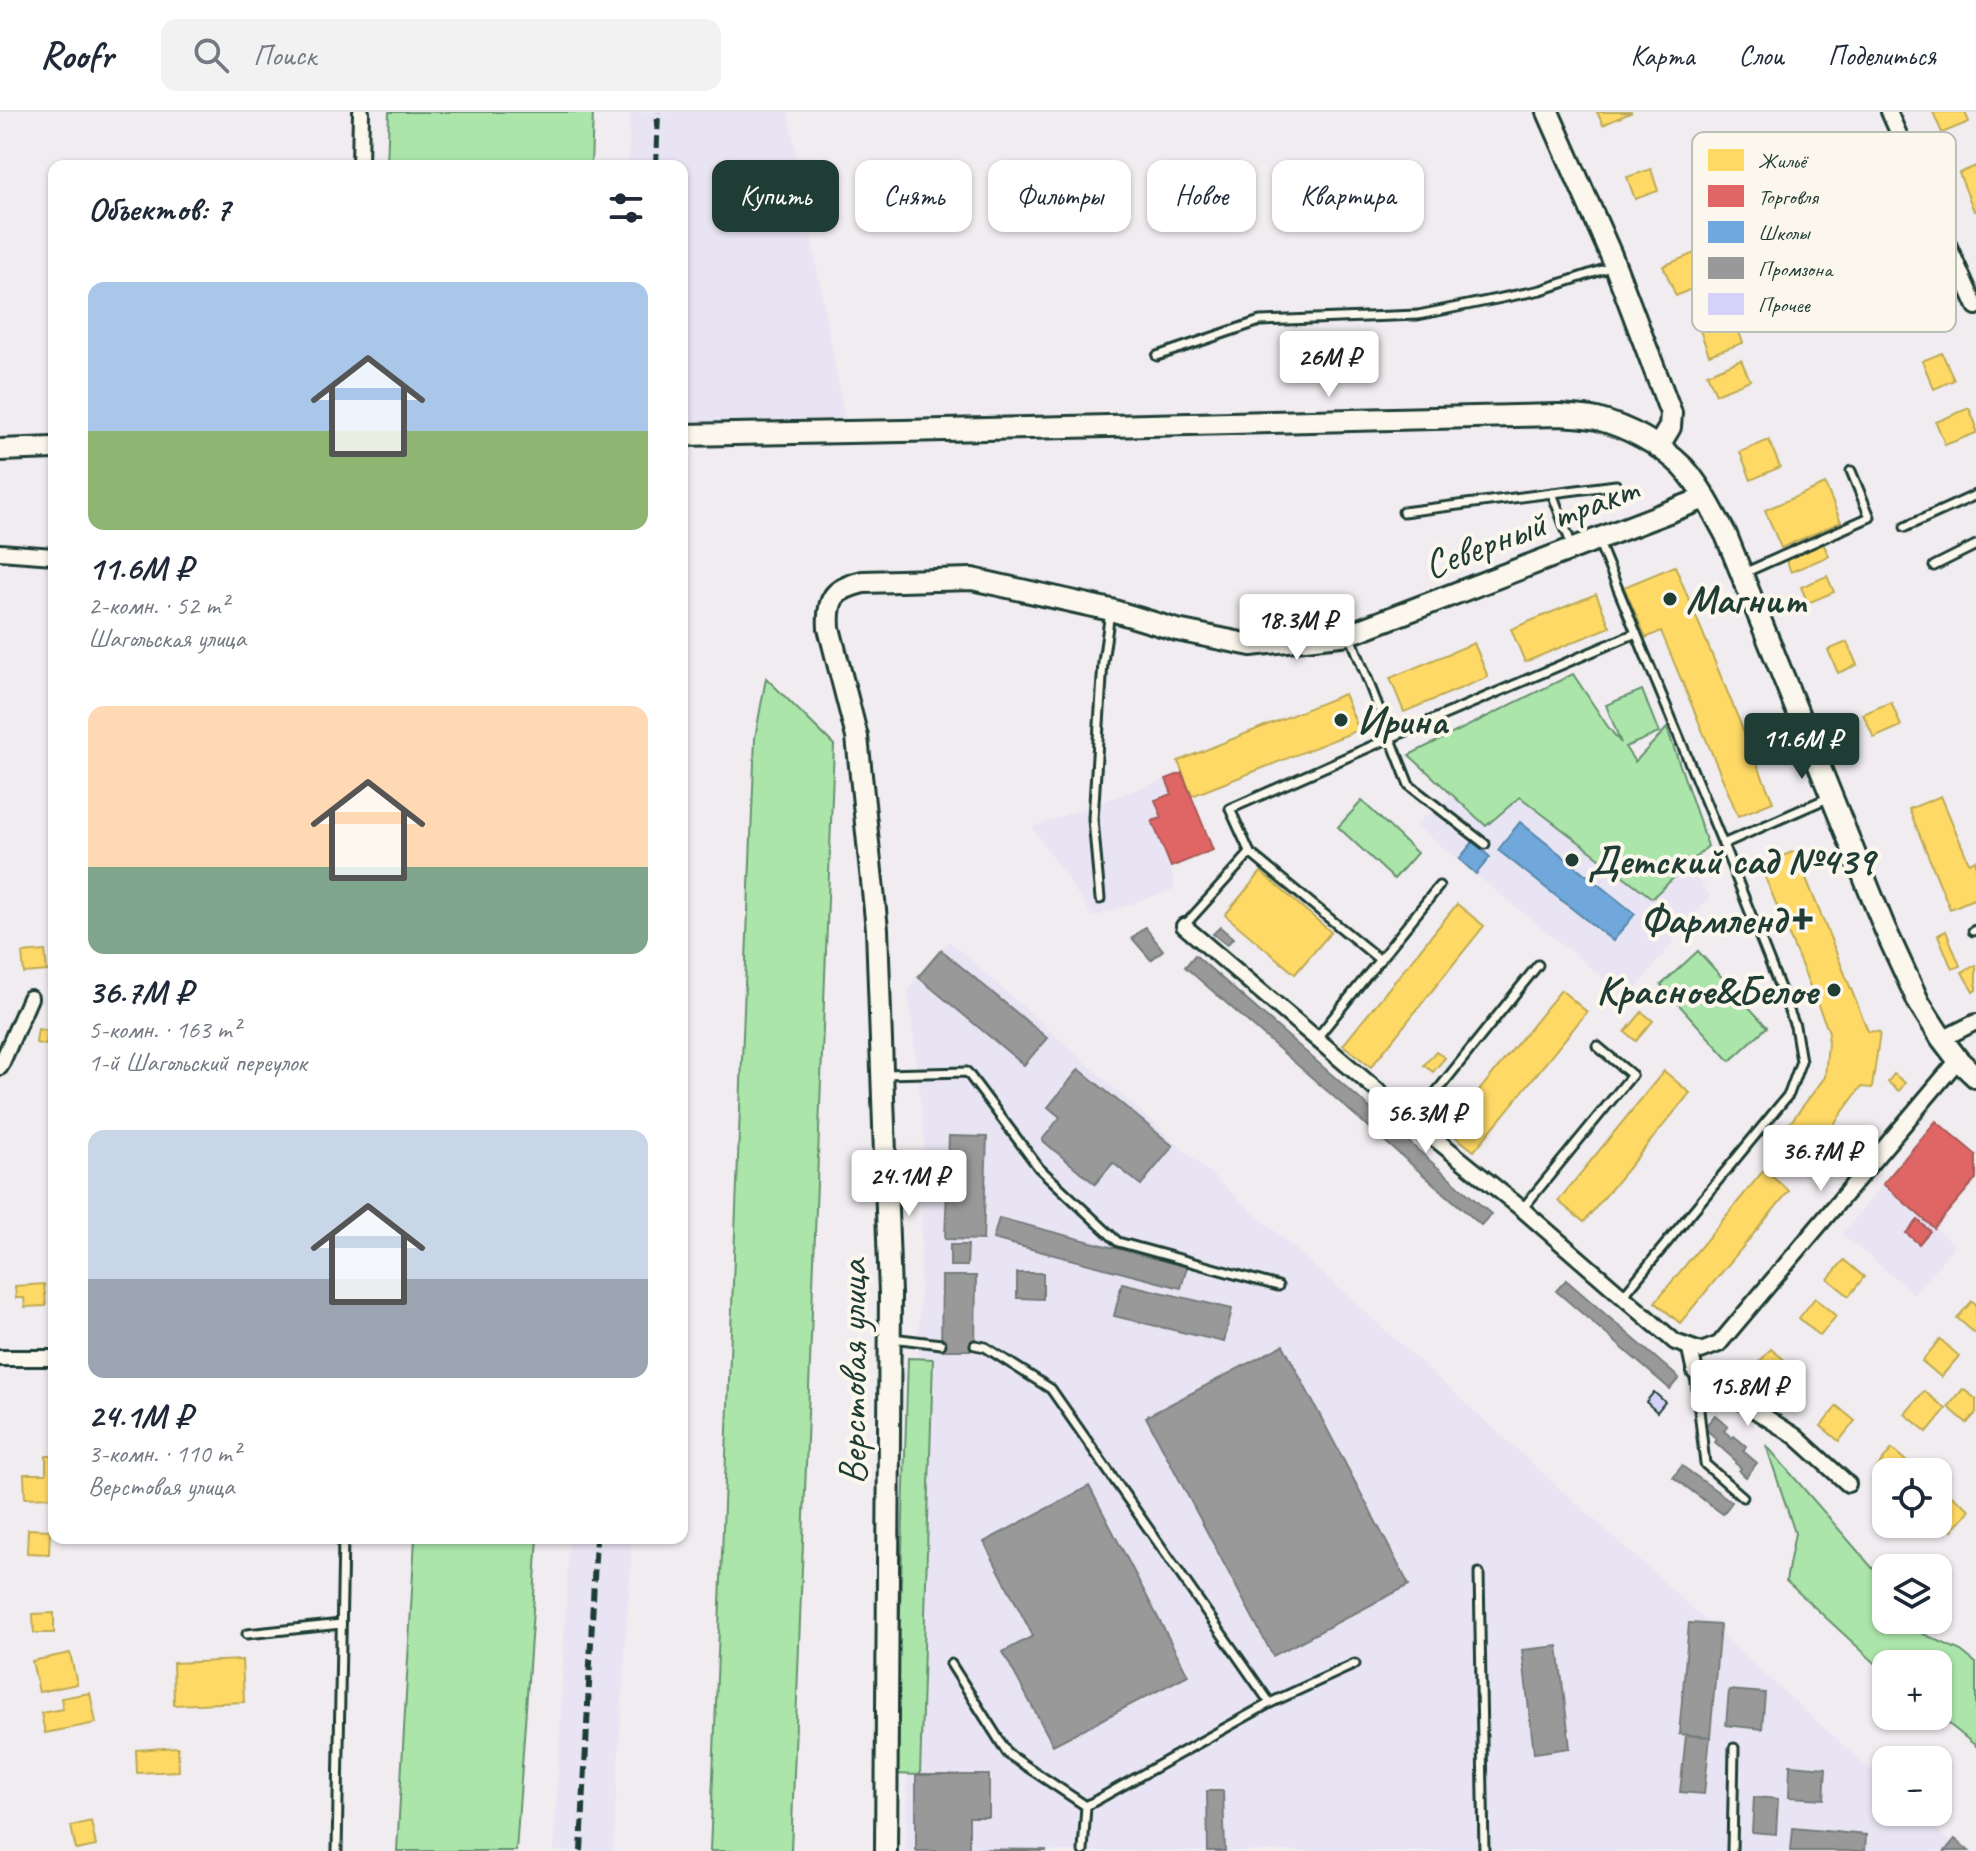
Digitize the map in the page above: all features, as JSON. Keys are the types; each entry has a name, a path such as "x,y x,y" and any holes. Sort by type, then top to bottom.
{"street":[{"path":"360,160 361,112"},
{"path":"1548,112 1615,266 1671,413 1670,427 1658,447"},
{"path":"1889,112 1898,132"},
{"path":"1956,262 1976,307"},
{"path":"688,435 1559,415 1594,418 1629,429 1682,467 1705,498 1726,535 1885,929 1919,1003 1958,1060 1976,1077"},
{"path":"0,450 48,448"},
{"name":"Северный тракт","path":"863,582 972,579 1111,610 1177,630 1251,645 1349,634 1705,498"},
{"path":"0,552 48,556"},
{"name":"Верстовая улица","path":"863,582 846,586 832,597 828,612 829,628 857,737 877,929 890,1294 886,1851"},
{"path":"1184,926 1413,1121 1522,1209 1675,1342 1701,1351 1719,1344 1958,1060"},
{"path":"0,1067 30,998"},
{"path":"1942,1039 1976,1022"},
{"path":"1690,1349 1695,1372 1795,1436 1848,1484"},
{"path":"0,1358 48,1358"}],"lane":[{"path":"1157,356 1260,321 1418,315 1541,290 1615,266"},
{"path":"1742,574 1870,517 1851,471"},
{"path":"1403,512 1616,485"},
{"path":"1552,493 1573,548"},
{"path":"1905,527 1976,495"},
{"path":"1598,539 1795,1026 1801,1061 1789,1094 1623,1296"},
{"path":"1934,566 1976,545"},
{"path":"1100,899 1093,819 1103,662 1111,610"},
{"path":"1380,960 1250,853 1230,809 1636,633"},
{"path":"1349,634 1409,785 1485,844"},
{"path":"1723,844 1832,796"},
{"path":"1184,926 1250,853"},
{"path":"1316,1039 1439,886"},
{"path":"1413,1121 1538,965"},
{"path":"1522,1209 1632,1075 1597,1046"},
{"path":"882,1074 967,1072 1039,1168 1118,1242 1278,1286"},
{"path":"889,1338 941,1344"},
{"path":"975,1345 985,1347 1051,1389 1270,1703"},
{"path":"1695,1372 1705,1464 1743,1497"},
{"path":"337,1851 343,1544"},
{"path":"1479,1573 1484,1851"},
{"path":"247,1634 341,1624"},
{"path":"951,1664 1008,1754 1086,1806"},
{"path":"1086,1806 1270,1703 1355,1664"},
{"path":"1732,1851 1734,1748"},
{"path":"1083,1851 1086,1806"}],"shaded area":[{"path":"630,112 788,112 797,160 712,160 712,232 810,232 847,431 688,434 688,160 628,160"},
{"name":"Детский сад №439","path":"1580,712 1710,896 1628,998 1415,825 1536,732"},
{"path":"1166,779 1172,794 1155,800 1162,818 1153,822 1171,867 1174,889 1093,917 1032,827"},
{"path":"949,941 1333,1283 1872,1771 1872,1826 1932,1826 1960,1851 906,1851 924,1131 908,990"},
{"path":"1936,1121 1976,1155 1976,1179 1935,1228 1955,1245 1914,1294 1842,1234"},
{"path":"569,1544 632,1544 613,1851 554,1851"}],"green space":[{"path":"389,112 593,112 591,160 387,160"},
{"path":"1573,674 1621,743 1606,705 1642,690 1659,733 1625,747 1635,762 1667,728 1708,846 1652,898 1520,797 1486,826 1409,755"},
{"path":"766,678 834,745 791,1851 710,1851 755,738"},
{"path":"1362,801 1417,853 1394,879 1338,827"},
{"path":"1698,951 1767,1027 1730,1061 1661,985"},
{"path":"908,1358 933,1359 920,1775 895,1774"},
{"path":"1766,1445 1872,1568 1872,1634 1924,1634 1961,1651 1976,1663 1976,1746 1952,1726 1952,1650 1872,1650 1872,1660 1786,1581 1795,1533"},
{"path":"415,1544 538,1544 516,1851 397,1851"}],"building: Жильё":[{"path":"1597,112 1632,112 1603,125"},
{"path":"1933,112 1965,112 1969,122 1942,132"},
{"path":"1976,166 1976,211 1974,211 1959,173"},
{"path":"1651,169 1658,191 1635,199 1627,177"},
{"path":"1692,254 1692,289 1676,296 1663,266"},
{"path":"1701,332 1739,332 1743,343 1709,355"},
{"path":"1942,353 1954,380 1934,389 1922,361"},
{"path":"1741,360 1750,380 1716,394 1707,374"},
{"path":"1969,408 1976,433 1945,445 1936,422"},
{"path":"1769,440 1780,467 1751,480 1740,452"},
{"path":"1825,484 1841,522 1781,548 1765,510"},
{"path":"1822,541 1829,556 1791,572 1785,557"},
{"path":"1675,566 1773,802 1738,816 1661,631 1646,638 1624,587"},
{"path":"1827,576 1834,592 1808,603 1801,587"},
{"path":"1596,594 1610,627 1525,662 1511,629"},
{"path":"1847,642 1857,665 1838,673 1828,650"},
{"path":"1474,643 1488,677 1404,712 1390,678"},
{"path":"1344,694 1359,730 1192,796 1178,761"},
{"path":"1891,702 1901,726 1874,738 1863,714"},
{"path":"1941,796 1969,863 1976,860 1976,898 1950,909 1909,809"},
{"path":"1795,851 1868,1031 1880,1032 1872,1088 1861,1087 1800,1170 1771,1148 1825,1077 1829,1032 1760,865"},
{"path":"1261,872 1331,932 1295,974 1225,915"},
{"path":"1457,904 1484,926 1371,1067 1343,1045"},
{"path":"1946,931 1960,966 1952,969 1938,935"},
{"path":"45,951 47,971 24,973 22,953"},
{"path":"1976,965 1976,990 1973,992 1962,972"},
{"path":"1561,990 1587,1012 1474,1151 1447,1130"},
{"path":"1642,1012 1653,1021 1636,1041 1625,1032"},
{"path":"38,1029 48,1031 46,1045 36,1043"},
{"path":"1436,1051 1445,1058 1433,1072 1424,1065"},
{"path":"1664,1071 1690,1093 1584,1222 1558,1201"},
{"path":"1894,1074 1905,1083 1899,1091 1888,1082"},
{"path":"1764,1170 1789,1191 1680,1323 1655,1302"},
{"path":"1844,1260 1864,1277 1849,1296 1828,1279"},
{"path":"44,1284 46,1306 25,1307 24,1298 16,1298 15,1286"},
{"path":"1815,1298 1836,1316 1820,1336 1799,1318"},
{"path":"1972,1301 1976,1304 1976,1334 1957,1318"},
{"path":"1940,1339 1959,1356 1941,1377 1922,1361"},
{"path":"1771,1349 1787,1362 1770,1383 1753,1369"},
{"path":"1963,1389 1976,1399 1976,1413 1967,1423 1948,1407"},
{"path":"1924,1391 1946,1409 1927,1432 1905,1414"},
{"path":"1837,1406 1855,1421 1839,1441 1821,1426"},
{"path":"1892,1449 1902,1458 1885,1458"},
{"path":"48,1456 48,1497 25,1498 24,1474 46,1474"},
{"path":"1952,1495 1970,1510 1952,1531"},
{"path":"28,1529 48,1530 49,1554 27,1553"},
{"path":"54,1613 54,1633 34,1633 33,1614"},
{"path":"70,1653 77,1684 39,1692 32,1661"},
{"path":"242,1660 244,1702 174,1705 173,1663"},
{"path":"90,1693 96,1723 45,1733 41,1713 63,1709 61,1698"},
{"path":"178,1747 179,1771 137,1773 136,1750"},
{"path":"91,1821 96,1846 76,1850 71,1826"}],"building: Торговля":[{"path":"1182,773 1213,850 1171,867 1152,821 1162,818 1155,800 1172,794 1166,779"},
{"path":"1936,1121 1976,1155 1976,1179 1934,1228 1883,1184"},
{"path":"1918,1220 1930,1231 1919,1244 1906,1233"}],"building: Школы":[{"path":"1520,822 1635,914 1613,941 1498,850"},
{"path":"1473,842 1490,857 1476,874 1459,859"}],"building: Промзона":[{"path":"1145,927 1163,950 1151,960 1132,938"},
{"path":"1220,927 1233,938 1227,945 1213,934"},
{"path":"941,950 1047,1038 1024,1065 918,977"},
{"path":"1195,955 1491,1214 1481,1225 1185,967"},
{"path":"1079,1069 1173,1146 1141,1185 1113,1163 1095,1184 1042,1140 1060,1117 1048,1107"},
{"path":"949,1136 987,1137 983,1240 945,1239"},
{"path":"999,1218 1187,1267 1181,1288 993,1239"},
{"path":"950,1245 968,1245 967,1266 950,1266"},
{"path":"1017,1273 1043,1273 1043,1299 1017,1298"},
{"path":"942,1276 976,1276 975,1350 941,1350"},
{"path":"1566,1280 1679,1378 1670,1389 1556,1291"},
{"path":"1122,1283 1232,1309 1224,1342 1114,1316"},
{"path":"1283,1345 1409,1585 1273,1656 1146,1417"},
{"path":"1715,1415 1728,1426 1724,1431 1746,1446 1743,1451 1757,1463 1746,1477 1739,1471 1741,1468 1736,1461 1704,1428"},
{"path":"1682,1466 1732,1502 1723,1514 1673,1477"},
{"path":"1089,1486 1188,1675 1053,1745 1003,1652 1033,1636 984,1542"},
{"path":"1689,1623 1720,1625 1710,1737 1679,1734"},
{"path":"1558,1646 1570,1748 1534,1753 1522,1650"},
{"path":"1729,1690 1765,1693 1762,1729 1726,1725"},
{"path":"1686,1735 1710,1737 1704,1794 1680,1792"},
{"path":"1790,1765 1826,1768 1824,1799 1789,1797"},
{"path":"916,1775 989,1775 989,1817 969,1817 969,1851 916,1851"},
{"path":"1207,1791 1223,1791 1225,1851 1208,1851"},
{"path":"1754,1797 1778,1799 1776,1834 1752,1832"},
{"path":"1793,1828 1866,1835 1865,1851 1791,1851"},
{"path":"1955,1839 1969,1851 1945,1851"},
{"path":"1046,1850 1046,1851 974,1851"}],"building: Прочее":[{"path":"1654,1392 1665,1402 1657,1412 1646,1402"}],"railway":[{"path":"656,160 658,112"},
{"path":"581,1851 596,1544"}],"place":[{"name":"Магнит","path":"1670,599"},
{"name":"Ирина","path":"1341,720"},
{"name":"Детский сад №439","path":"1572,860"},
{"name":"Фармленд","path":"1802,919"},
{"name":"Красное&Белое","path":"1834,990"}]}
